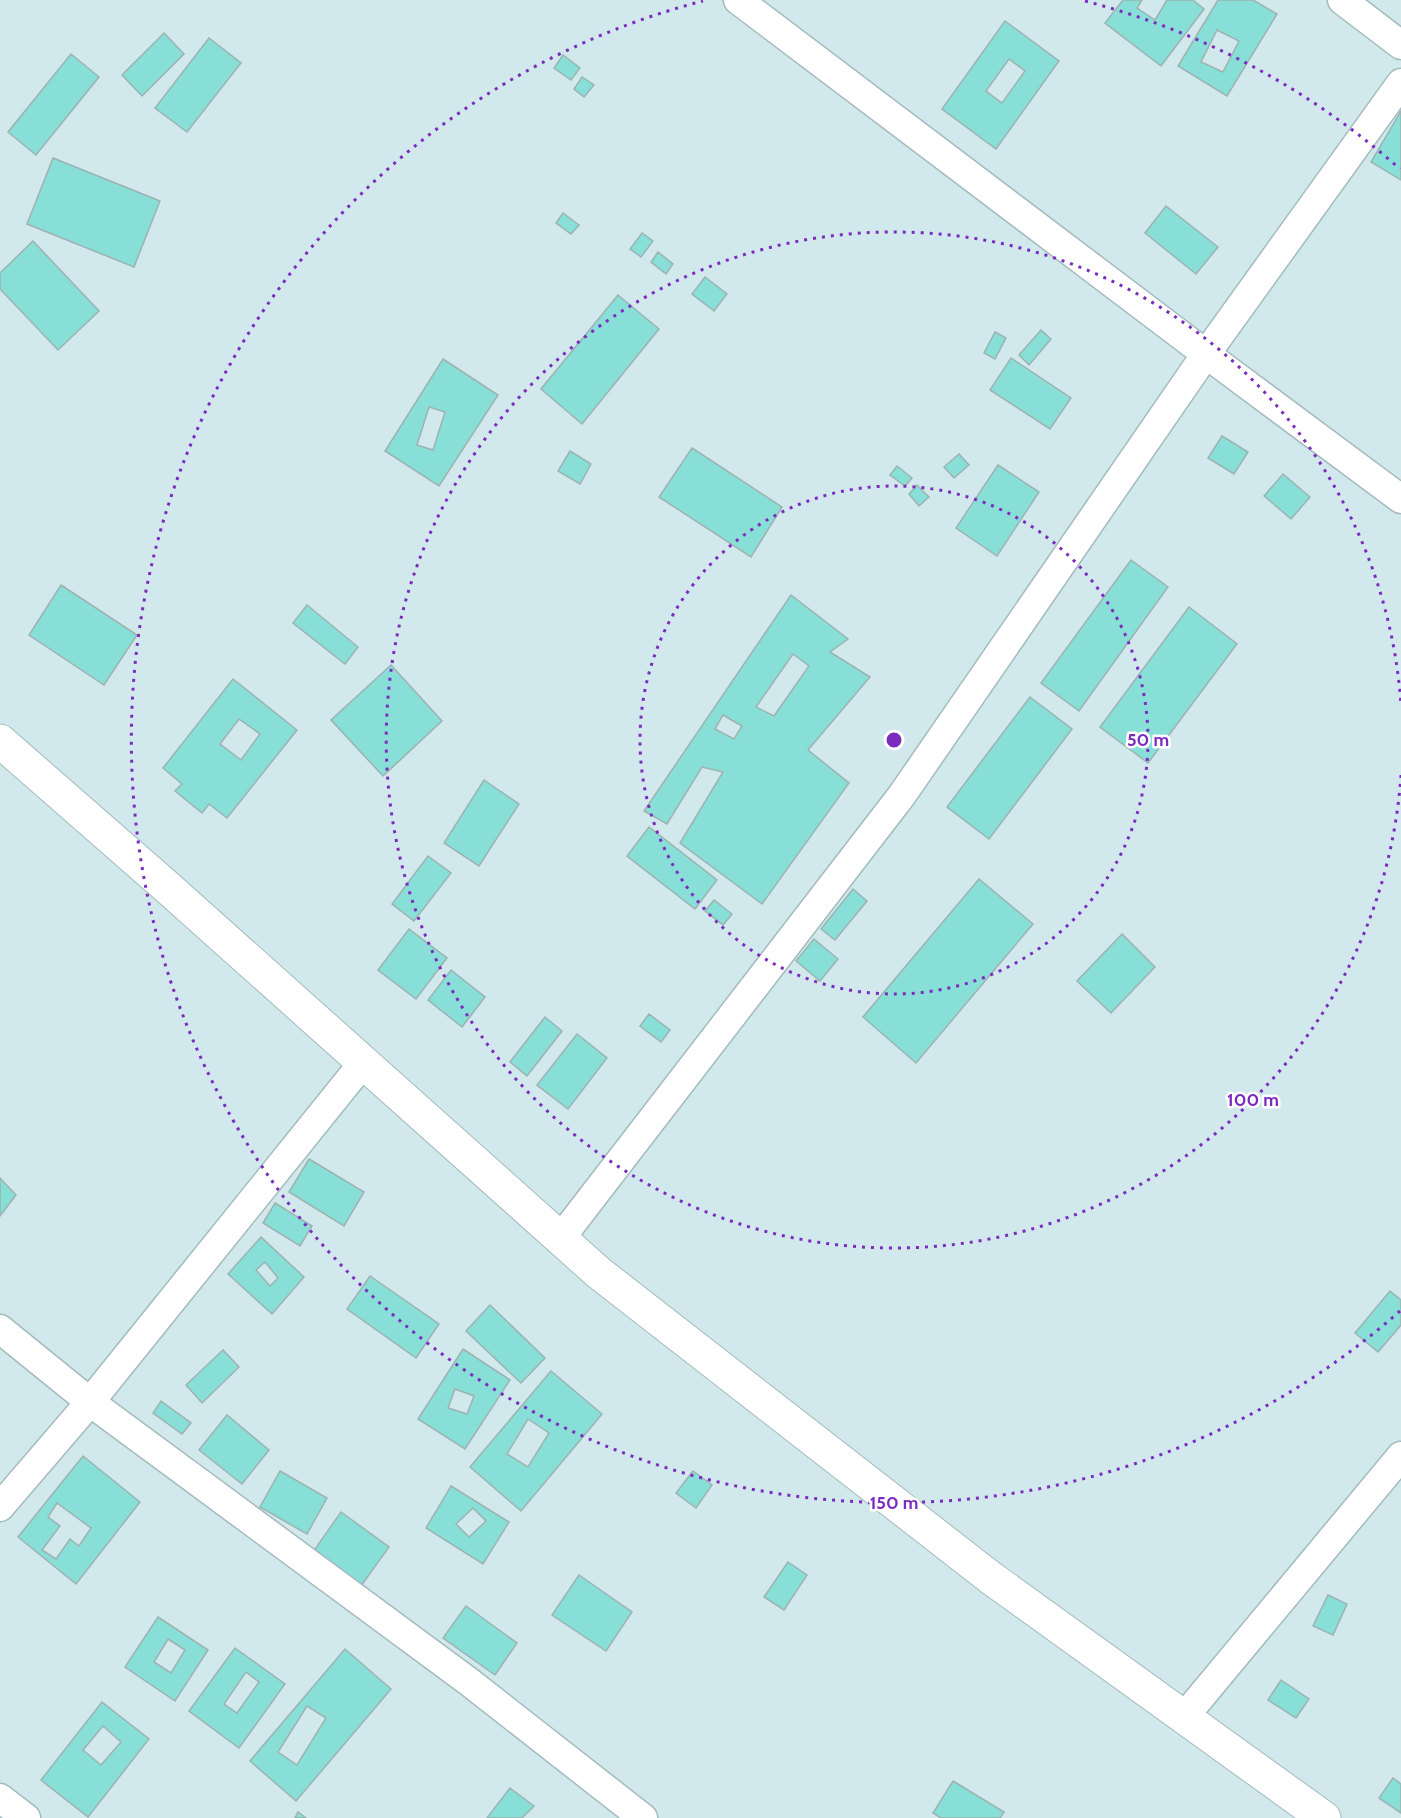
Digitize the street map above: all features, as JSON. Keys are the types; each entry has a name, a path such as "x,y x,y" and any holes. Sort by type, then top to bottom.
{"main road":[{"path":"0,741 599,1273 990,1578 1324,1818"}],"street":[{"path":"738,0 1401,499"},
{"path":"1342,0 1401,45"},
{"path":"561,1239 902,795 1206,354 1401,83"},
{"path":"0,1507 90,1402 363,1063"},
{"path":"0,1329 90,1402 468,1681 643,1818"},
{"path":"1184,1717 1401,1456"},
{"path":"0,1798 26,1818"}],"building":[{"path":"1123,0 1142,0 1137,8 1155,20 1167,0 1193,0 1204,9 1161,66 1105,23"},
{"path":"1218,0 1253,0 1277,14 1227,96 1178,66","holes":["1217,30 1239,41 1223,72 1201,62"]},
{"path":"1005,21 1059,61 996,149 942,109","holes":["1009,59 1025,71 1002,103 986,91"]},
{"path":"164,33 184,54 142,96 122,75"},
{"path":"209,38 241,63 187,132 155,108"},
{"path":"71,54 99,77 36,155 8,132"},
{"path":"563,55 580,68 571,80 554,68"},
{"path":"582,77 594,85 584,97 574,89"},
{"path":"1401,111 1401,180 1371,162"},
{"path":"53,158 160,201 134,267 27,224"},
{"path":"1166,206 1218,247 1196,274 1145,233"},
{"path":"563,213 579,225 571,234 556,223"},
{"path":"642,233 653,241 641,257 630,249"},
{"path":"33,241 99,311 58,350 0,289 0,273"},
{"path":"658,252 673,264 666,274 651,262"},
{"path":"705,277 727,294 714,311 692,294"},
{"path":"618,295 659,329 582,424 541,389"},
{"path":"1041,330 1051,339 1029,365 1019,355"},
{"path":"995,332 1006,338 995,359 984,353"},
{"path":"1011,358 1071,398 1050,429 990,390"},
{"path":"443,359 498,395 439,486 385,451","holes":["429,407 445,412 433,450 417,445"]},
{"path":"1222,436 1248,452 1234,474 1208,458"},
{"path":"692,448 782,507 751,557 659,497"},
{"path":"570,451 591,464 580,484 558,471"},
{"path":"959,454 969,465 954,478 944,467"},
{"path":"998,465 1039,492 997,556 956,528"},
{"path":"897,466 912,478 905,486 890,475"},
{"path":"1283,474 1310,497 1291,519 1264,496"},
{"path":"917,485 929,497 919,506 909,494"},
{"path":"1131,560 1168,587 1079,711 1041,683"},
{"path":"61,585 137,635 104,685 29,635"},
{"path":"791,595 848,639 830,652 870,677 808,750 849,783 762,904 680,843 723,772 702,767 667,824 644,811","holes":["793,654 809,666 774,716 756,707","723,715 742,726 734,739 715,729"]},
{"path":"307,605 358,647 345,664 293,623"},
{"path":"1189,607 1237,644 1148,763 1100,727"},
{"path":"391,665 442,721 383,776 331,720"},
{"path":"233,679 297,730 227,818 209,804 202,813 175,791 182,784 163,768","holes":["239,719 260,734 241,760 220,744"]},
{"path":"1030,697 1072,729 989,839 947,807"},
{"path":"484,780 519,804 479,866 444,843"},
{"path":"649,827 717,880 695,909 627,856"},
{"path":"428,856 451,873 414,921 392,904"},
{"path":"979,879 1033,924 916,1063 863,1017"},
{"path":"853,889 867,901 835,940 821,929"},
{"path":"714,900 732,914 723,925 705,911"},
{"path":"409,929 447,958 416,999 378,970"},
{"path":"1122,934 1155,967 1111,1013 1077,981"},
{"path":"814,939 838,959 820,981 796,961"},
{"path":"451,970 485,997 462,1027 428,1000"},
{"path":"649,1014 670,1030 661,1042 640,1026"},
{"path":"545,1017 562,1031 527,1076 510,1062"},
{"path":"577,1034 607,1058 568,1109 537,1085"},
{"path":"309,1159 364,1192 344,1226 289,1192"},
{"path":"0,1178 16,1195 0,1216"},
{"path":"275,1203 312,1226 300,1246 263,1223"},
{"path":"261,1237 304,1277 272,1314 228,1274","holes":["265,1262 278,1278 270,1286 256,1270"]},
{"path":"370,1276 439,1324 416,1358 347,1309"},
{"path":"1390,1291 1401,1300 1401,1325 1378,1352 1355,1333"},
{"path":"490,1305 545,1358 521,1383 466,1331"},
{"path":"463,1349 510,1380 465,1449 418,1419","holes":["455,1389 474,1396 467,1414 448,1408"]},
{"path":"223,1350 239,1367 202,1403 186,1385"},
{"path":"551,1371 602,1414 521,1511 470,1467","holes":["528,1419 549,1433 528,1467 507,1454"]},
{"path":"161,1401 191,1423 182,1434 153,1413"},
{"path":"227,1415 269,1450 242,1484 199,1450"},
{"path":"83,1456 140,1502 76,1584 18,1537","holes":["57,1503 91,1528 79,1546 70,1539 56,1559 42,1550 60,1526 48,1517"]},
{"path":"280,1471 327,1498 307,1534 260,1507"},
{"path":"693,1471 712,1485 696,1508 676,1493"},
{"path":"451,1486 509,1522 483,1564 426,1528","holes":["473,1508 486,1521 469,1537 456,1524"]},
{"path":"341,1512 389,1547 361,1586 313,1552"},
{"path":"788,1562 807,1575 784,1610 764,1597"},
{"path":"579,1575 632,1612 606,1651 552,1615"},
{"path":"1328,1595 1347,1604 1333,1635 1313,1626"},
{"path":"466,1606 517,1643 495,1675 443,1638"},
{"path":"158,1617 208,1650 175,1701 125,1667","holes":["168,1639 185,1650 171,1673 154,1662"]},
{"path":"235,1648 285,1684 239,1748 189,1711","holes":["246,1672 259,1682 237,1713 224,1704"]},
{"path":"345,1649 391,1689 296,1801 250,1761","holes":["307,1706 326,1718 297,1765 278,1752"]},
{"path":"1281,1680 1309,1699 1296,1718 1268,1700"},
{"path":"102,1702 149,1739 88,1817 41,1780","holes":["103,1726 121,1742 101,1765 83,1750"]},
{"path":"1393,1778 1401,1784 1401,1813 1379,1798"},
{"path":"953,1781 1004,1812 1000,1818 941,1818 933,1813"},
{"path":"510,1788 534,1806 522,1818 487,1818"},
{"path":"298,1812 306,1818 295,1818"}]}
